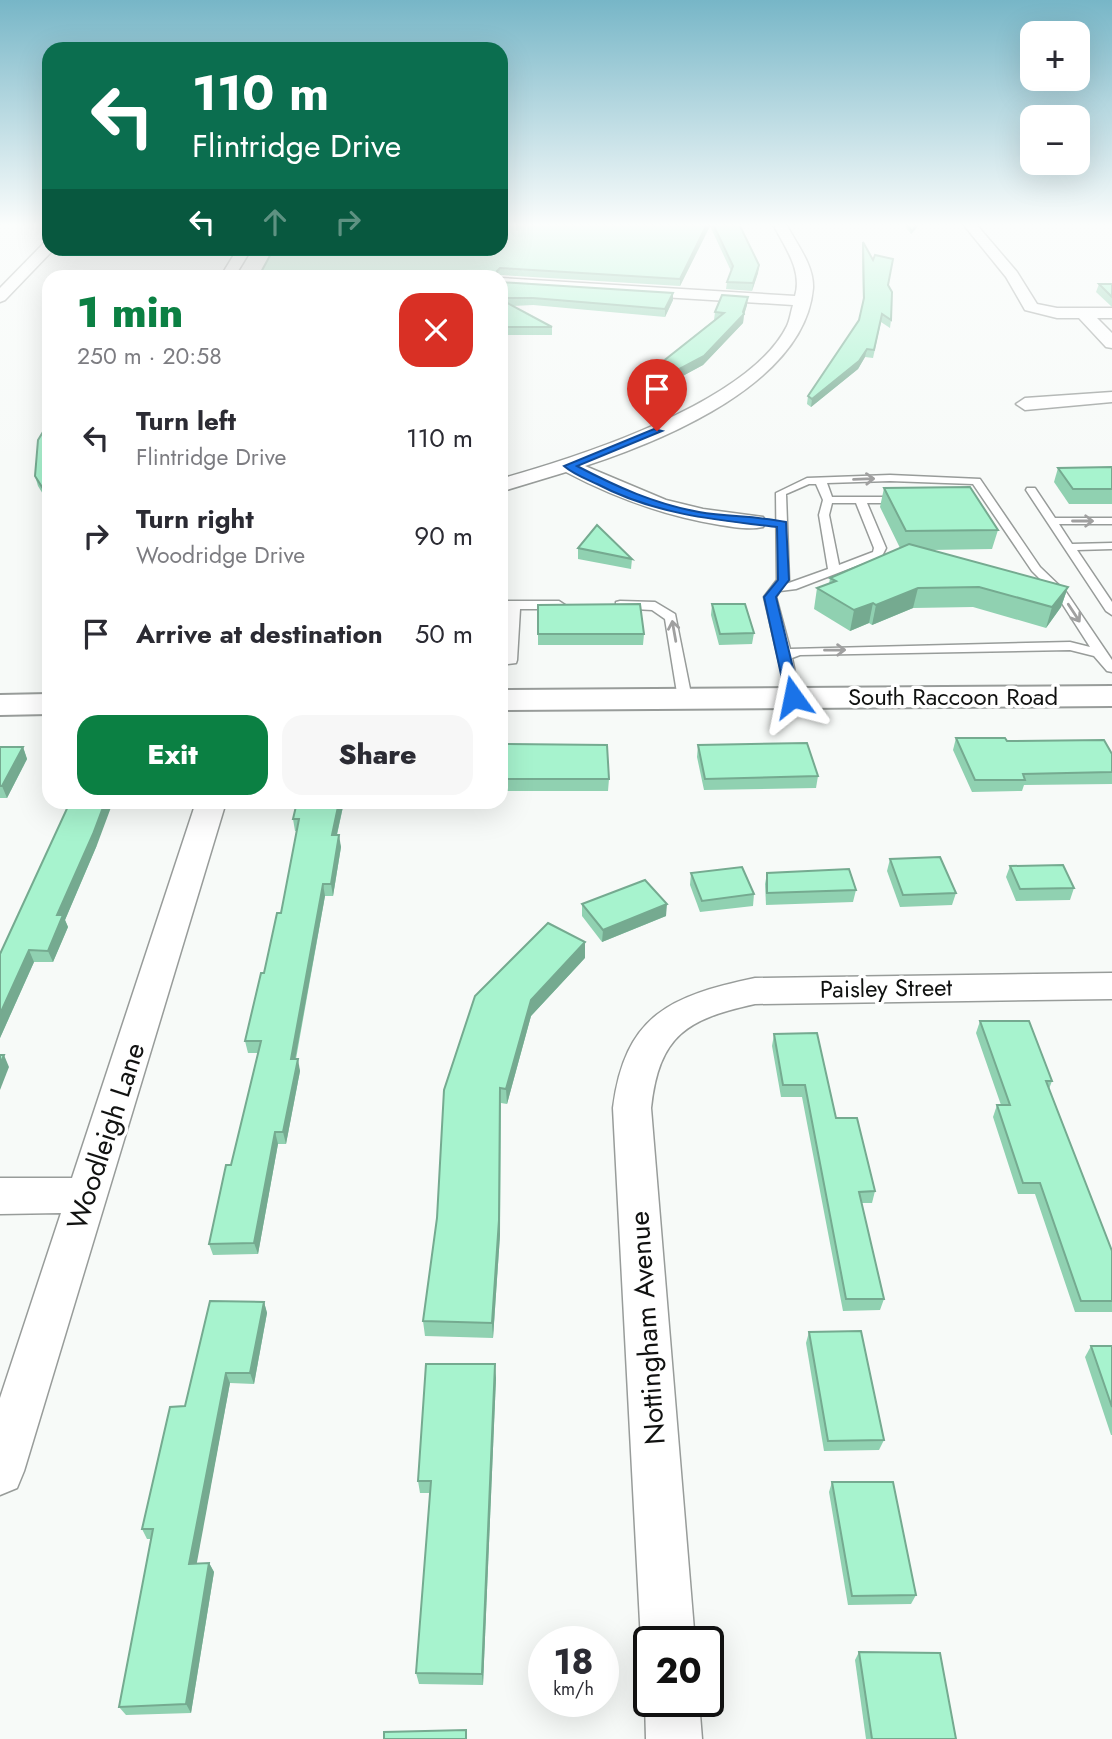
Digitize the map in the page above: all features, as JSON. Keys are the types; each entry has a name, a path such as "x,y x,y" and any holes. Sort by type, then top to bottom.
{"street":[{"path":"508,484 569,466 632,442 721,398 776,354 790,336 801,315 802,305"},
{"path":"1030,305 1048,312 1112,313"},
{"path":"1083,313 1112,343"},
{"path":"1025,404 1112,397"},
{"path":"569,466 618,492 652,504 701,516 755,522"},
{"name":"South Raccoon Road","path":"508,700 793,697 1110,683"},
{"path":"0,705 42,704"},
{"name":"Woodleigh Lane","path":"0,1471 209,809"},
{"name":"Paisley Street","path":"667,1025 696,1006 717,998 755,991 1112,986"},
{"name":"Nottingham Avenue","path":"667,1025 647,1047 636,1071 632,1108 667,1626"},
{"path":"0,1196 87,1195"},
{"path":"673,1717 674,1739"}],"lane":[{"path":"793,697 770,597 783,580 781,492 807,481 820,480 890,478 976,481 1036,569 1062,595 1110,683"},
{"path":"820,480 828,500 824,515 834,572"},
{"path":"1031,490 1112,611"},
{"path":"975,499 988,499"},
{"path":"828,500 911,500"},
{"path":"777,588 792,587 878,554 880,548 860,500"},
{"path":"1054,521 1112,521"},
{"path":"755,522 782,524"},
{"path":"1069,547 1112,546"},
{"path":"508,605 568,605"},
{"path":"508,660 511,660 514,605"},
{"path":"608,605 648,605 668,613 671,617 685,698"},
{"path":"786,658 790,653 800,651 1070,646 1084,648 1110,683"}],"building":[{"path":"508,305 511,305 552,327 508,327"},
{"path":"619,305 667,305 665,309"},
{"path":"718,305 745,305 744,314 704,356 653,383 647,374 724,313 715,312"},
{"path":"862,305 892,305 891,320 882,314 874,350 867,349 859,361 812,399 808,396 859,320"},
{"path":"42,433 42,487 35,476 38,440"},
{"path":"1112,467 1112,489 1073,489 1058,468"},
{"path":"970,487 998,530 906,531 884,488"},
{"path":"597,525 632,559 578,548"},
{"path":"909,544 1068,587 1052,607 979,587 918,588 876,605 873,603 854,610 817,588 836,581 830,578"},
{"path":"640,604 644,634 538,634 538,605"},
{"path":"712,604 745,604 754,633 720,634"},
{"path":"956,738 1005,738 1007,741 1104,740 1112,754 1112,772 1023,774 1025,780 975,780"},
{"path":"807,743 818,776 705,779 698,745"},
{"path":"508,744 607,745 609,779 508,779"},
{"path":"0,747 23,747 2,786 0,786"},
{"path":"67,809 102,809 57,915 63,915 48,951 29,950 0,1014 0,954"},
{"path":"295,809 338,809 332,835 339,835 331,884 323,884 291,1059 298,1059 283,1132 275,1132 254,1243 209,1244 226,1165 231,1165 261,1041 245,1041 277,913 281,913 299,819 293,819"},
{"path":"940,857 956,893 903,895 890,859"},
{"path":"1063,865 1074,888 1020,889 1010,866"},
{"path":"742,867 754,894 702,901 691,873"},
{"path":"849,869 856,890 767,893 767,873"},
{"path":"645,880 667,904 603,930 582,904"},
{"path":"548,923 585,942 531,1000 506,1089 500,1088 499,1220 492,1323 423,1321 437,1218 444,1090 475,996"},
{"path":"980,1021 1029,1021 1052,1081 1046,1081 1112,1251 1112,1301 1081,1301 1040,1183 1023,1183 997,1105 1010,1105"},
{"path":"817,1033 836,1118 857,1118 875,1191 859,1192 884,1299 846,1299 805,1085 783,1085 774,1034"},
{"path":"210,1301 264,1302 250,1373 226,1373 189,1564 209,1563 186,1704 119,1707 153,1529 142,1529 170,1407 185,1406"},
{"path":"861,1331 884,1440 828,1441 809,1332"},
{"path":"1091,1346 1112,1346 1112,1407"},
{"path":"426,1364 495,1364 482,1674 416,1673 431,1481 418,1481"},
{"path":"832,1482 893,1482 916,1595 852,1596"},
{"path":"859,1652 940,1653 956,1739 872,1739"},
{"path":"466,1730 466,1739 384,1739 384,1732"}],"route":[{"path":"657,431 569,466 618,492 652,504 701,516 782,524 783,580 770,597 793,697"}]}
